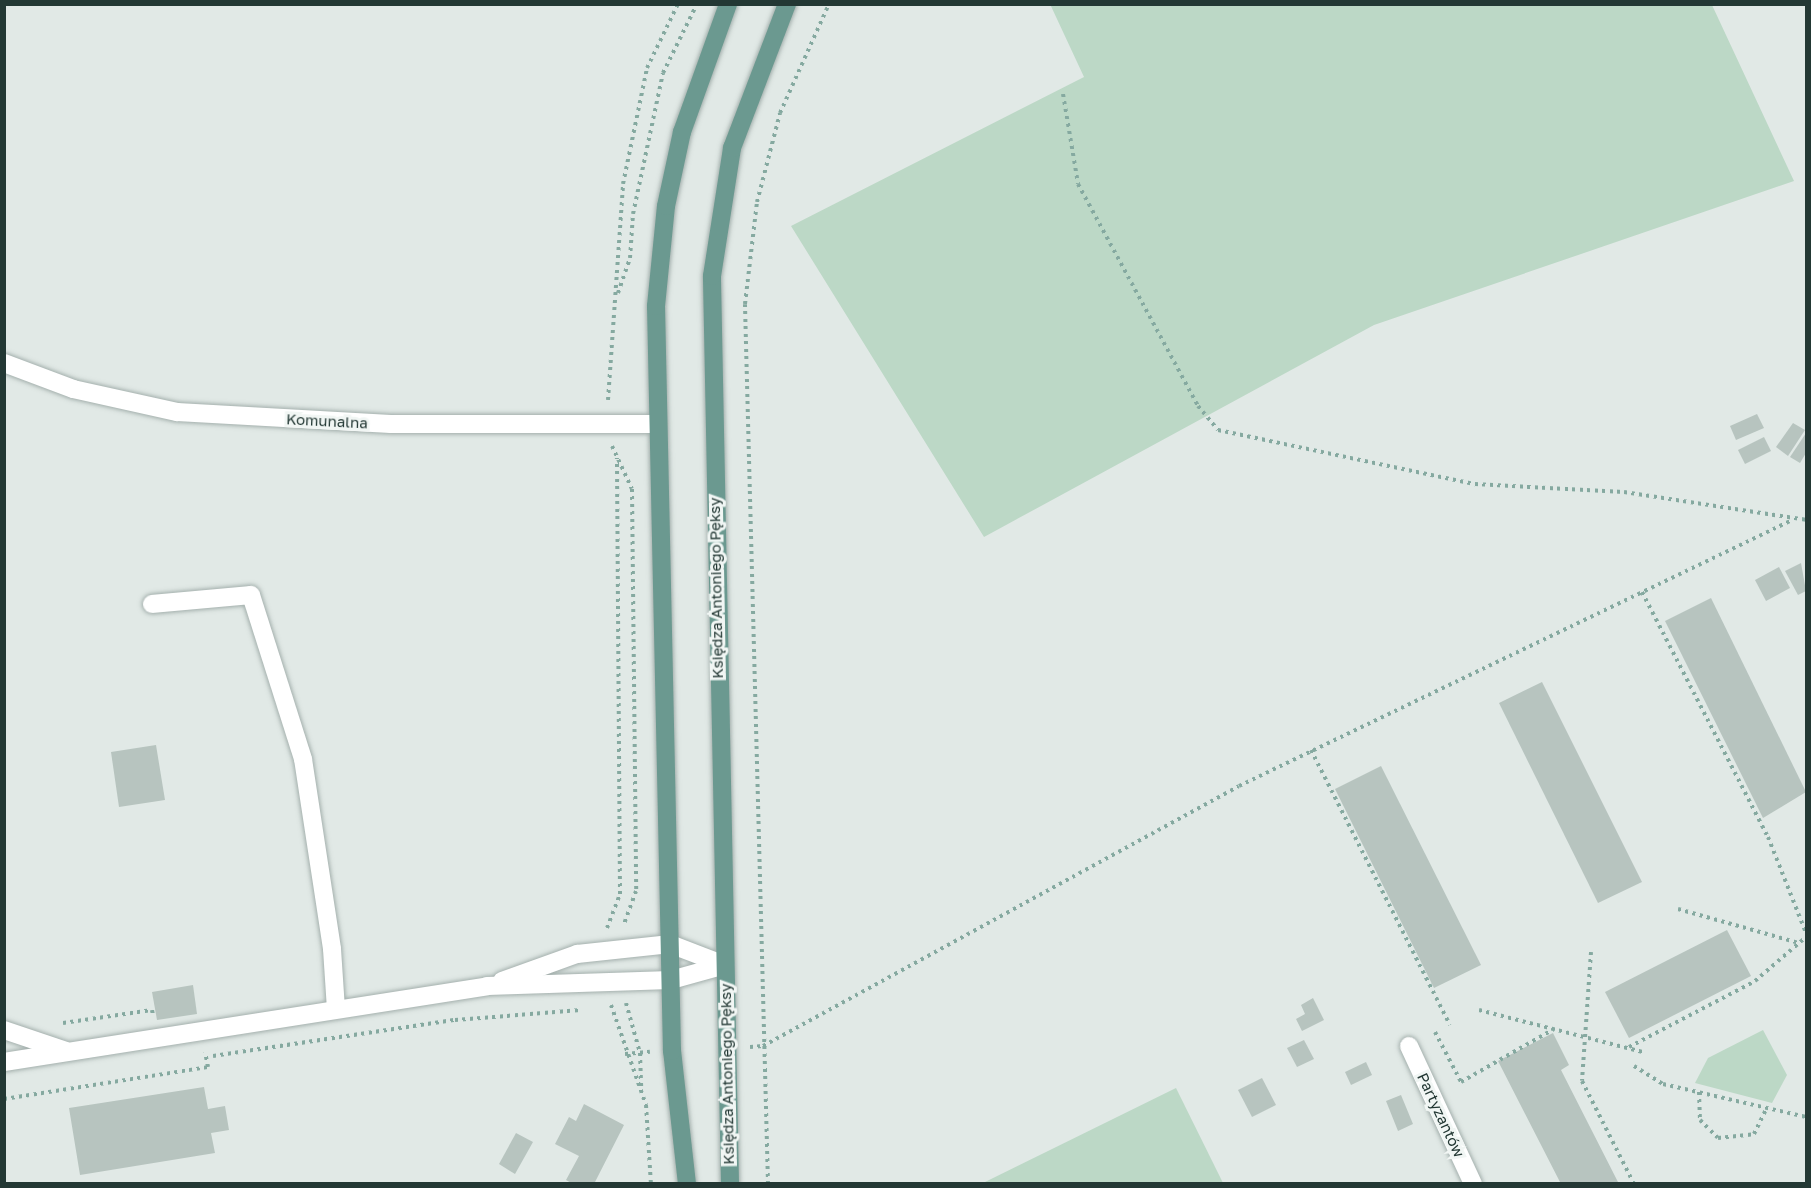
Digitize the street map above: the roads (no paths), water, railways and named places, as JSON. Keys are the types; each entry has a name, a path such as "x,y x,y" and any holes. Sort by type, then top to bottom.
{"main road":[{"path":"687,1184 672,1051 656,306 666,206 691,102 728,4"},
{"name":"Księdza Antoniego Pęksy","path":"730,1184 712,276 732,148 787,4"}],"street":[{"name":"Komunalna","path":"4,363 73,389 177,412 373,424 658,424"},
{"path":"152,604 251,595 303,759 332,949 336,1009"},
{"path":"487,986 577,954 670,944 725,965"},
{"path":"4,1062 175,1037 487,986 671,980 725,965"},
{"path":"4,1029 70,1052"},
{"name":"Partyzantów","path":"1409,1046 1473,1184"}]}
